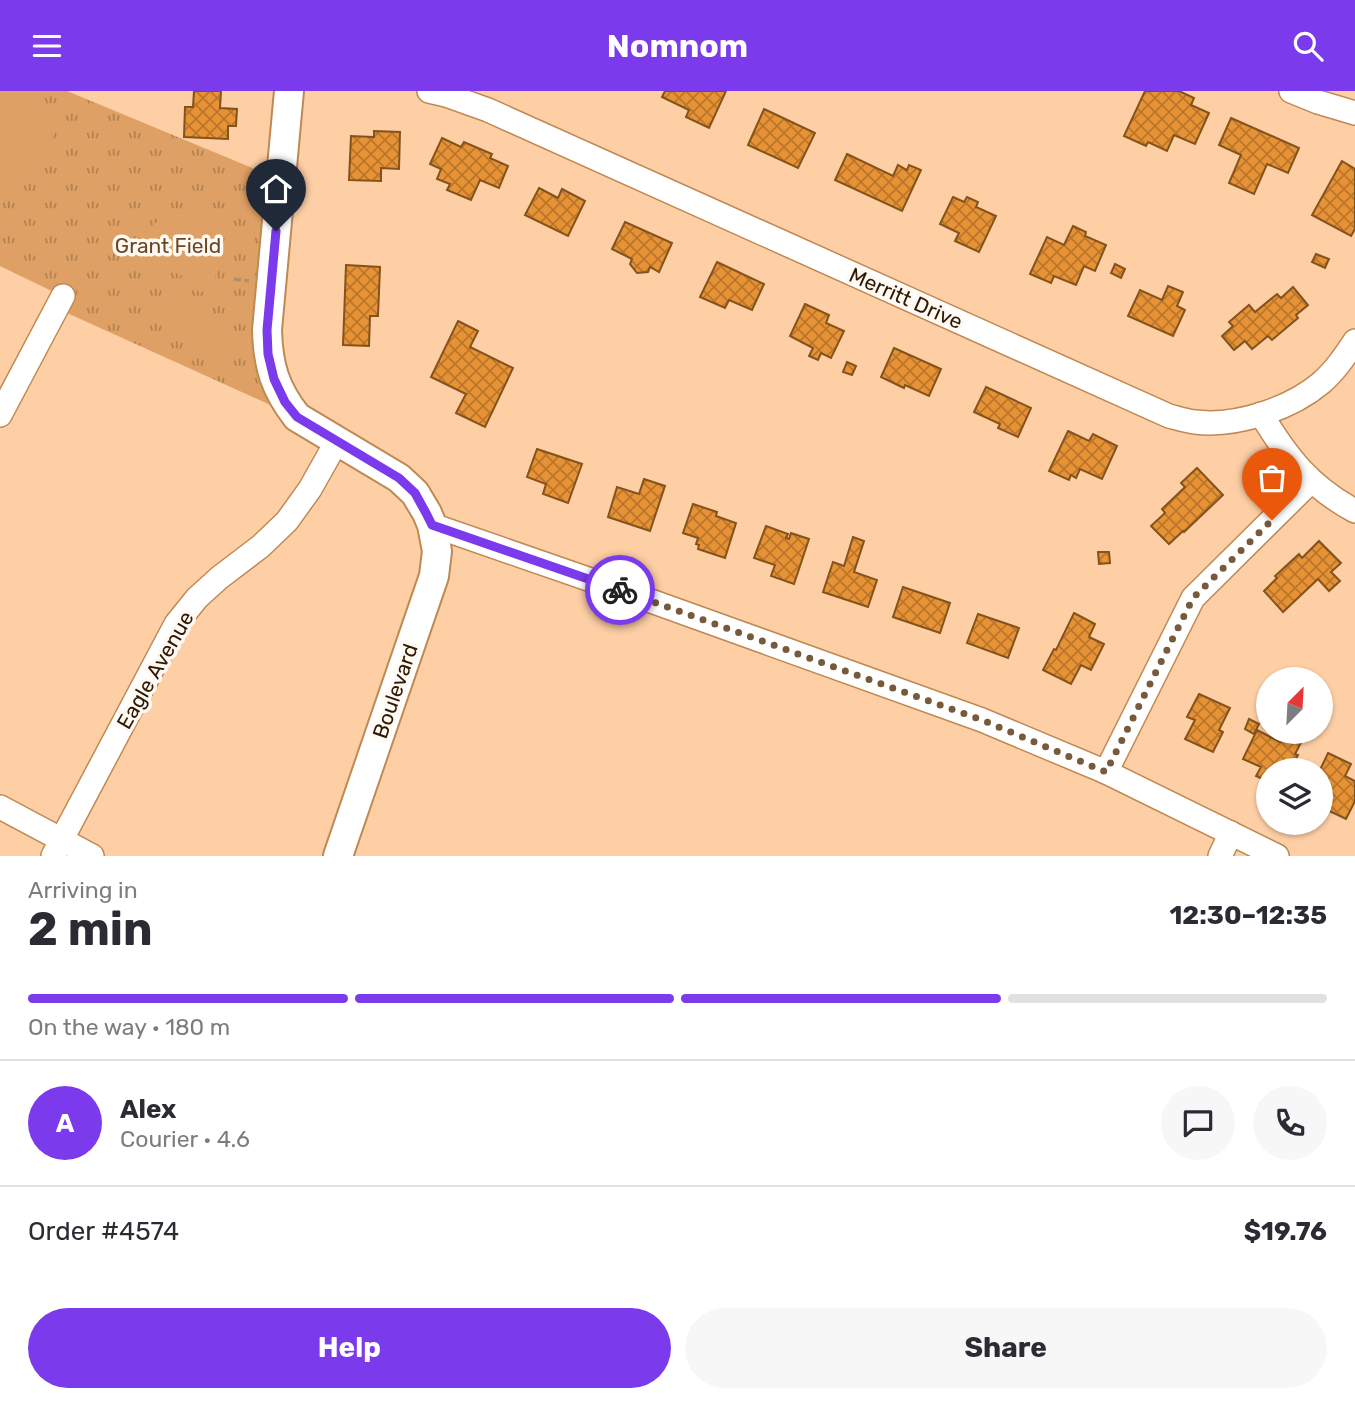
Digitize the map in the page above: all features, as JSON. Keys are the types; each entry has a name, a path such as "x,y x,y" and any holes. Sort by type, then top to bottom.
{"street":[{"path":"289,91 267,330 268,354 274,379 285,402 297,417 399,478 415,493 432,525 982,720 1106,772 1277,856"},
{"name":"Merritt Drive","path":"429,91 488,110 1169,416 1197,422 1225,422 1261,414 1296,400 1321,383 1341,363 1355,341"},
{"path":"1291,91 1318,103 1355,113"},
{"path":"0,415 63,296"},
{"path":"1261,414 1280,445 1311,481 1355,511"},
{"name":"Eagle Avenue","path":"57,848 176,624 197,598 261,546 286,521 310,489 337,441"},
{"path":"1106,772 1193,598 1311,481"},
{"name":"Boulevard","path":"338,856 434,576 436,551 432,525"},
{"path":"0,807 57,848 92,856"},
{"path":"1220,856 1231,833"}],"green space":[{"name":"Grant Field","path":"0,91 67,91 281,180 267,330 297,417 56,308 62,296 0,266"},
{"path":"0,91 9,91 21,102 48,114 51,128 52,141 45,163 27,178 15,181 0,182"},
{"path":"196,211 221,215 207,263 216,271 215,278 211,288 205,292 195,290 182,276 133,251 145,233 158,221"},
{"path":"173,306 224,328 227,342 224,350 213,354 205,352 166,334 162,319"}],"building":[{"path":"194,91 221,91 220,108 237,109 236,126 228,126 228,139 184,137 185,107 193,107"},
{"path":"665,91 726,91 709,128 686,117 689,110 662,97"},
{"path":"1145,91 1179,91 1194,98 1191,105 1209,113 1195,144 1174,135 1167,151 1148,142 1146,146 1124,136"},
{"path":"764,109 815,133 798,168 748,145"},
{"path":"1231,118 1299,148 1288,173 1267,164 1254,194 1229,183 1241,155 1219,145"},
{"path":"374,131 400,132 399,169 381,168 381,181 349,180 351,136 374,137"},
{"path":"442,138 461,147 464,142 492,154 490,158 508,166 499,188 480,180 471,200 447,190 450,184 437,179 441,169 430,164"},
{"path":"847,154 893,176 898,165 907,170 909,165 921,170 902,211 835,180"},
{"path":"1342,161 1355,169 1355,229 1351,236 1312,215"},
{"path":"539,188 558,198 562,189 585,201 568,236 525,215"},
{"path":"953,197 964,202 967,197 978,202 976,207 996,216 979,252 955,241 959,233 940,224"},
{"path":"625,222 672,243 659,272 650,267 648,272 637,273 630,264 632,259 612,249"},
{"path":"1073,226 1086,232 1085,236 1106,245 1095,271 1084,266 1076,285 1054,276 1051,283 1030,274 1047,237 1064,245"},
{"path":"1316,254 1329,259 1325,268 1312,262"},
{"path":"717,262 764,284 752,310 729,300 725,308 700,297"},
{"path":"1115,264 1125,269 1121,278 1111,273"},
{"path":"346,265 380,267 378,316 370,316 369,346 343,345"},
{"path":"1168,286 1183,292 1177,306 1185,310 1173,336 1128,316 1140,290 1162,300"},
{"path":"1293,287 1308,305 1296,315 1298,318 1272,340 1268,336 1252,349 1245,341 1234,350 1222,336 1233,326 1229,322 1249,305 1255,312 1277,294 1281,298"},
{"path":"805,304 829,315 826,323 844,331 831,358 821,353 818,360 809,356 813,348 790,336"},
{"path":"458,321 478,331 470,347 513,368 485,427 456,413 466,394 431,377"},
{"path":"894,348 941,369 929,396 881,377"},
{"path":"847,362 856,366 852,375 843,372"},
{"path":"986,387 1031,408 1018,437 998,428 1000,424 974,412"},
{"path":"1068,431 1089,441 1093,434 1117,446 1102,479 1080,469 1076,478 1071,475 1069,480 1049,471"},
{"path":"537,449 582,464 568,503 543,494 546,484 527,477"},
{"path":"1197,468 1223,495 1169,544 1151,526 1165,513 1162,509 1185,487 1181,483"},
{"path":"644,479 665,486 650,531 608,517 617,487 639,494"},
{"path":"693,504 717,512 716,516 736,523 725,558 698,549 698,538 683,533"},
{"path":"766,526 788,534 786,538 789,539 791,533 809,539 794,584 771,576 775,565 754,558"},
{"path":"853,537 864,541 854,572 877,580 868,607 823,592 833,562 844,566"},
{"path":"1319,541 1341,563 1331,572 1340,581 1329,591 1318,579 1283,612 1264,591 1277,578 1275,576 1299,554 1302,558"},
{"path":"1098,552 1109,552 1110,563 1099,564"},
{"path":"903,587 950,603 940,633 893,617"},
{"path":"1074,613 1095,624 1089,637 1104,644 1091,670 1081,665 1071,684 1043,670"},
{"path":"978,614 1019,628 1008,658 967,643"},
{"path":"1199,694 1230,708 1219,730 1223,732 1213,752 1185,739 1195,720 1187,717"},
{"path":"1249,719 1256,722 1254,734 1245,729"},
{"path":"1256,732 1256,744 1300,744 1295,754 1298,755 1296,758 1256,758 1256,765 1243,759"},
{"path":"1328,753 1351,764 1345,776 1355,781 1355,801 1346,819 1333,813 1333,758 1326,758"}],"way so far":[{"path":"620,590 982,720 1106,772 1193,598 1272,520"}],"route":[{"path":"276,231 267,330 268,354 274,379 285,402 297,417 399,478 415,493 432,525 620,590"}]}
